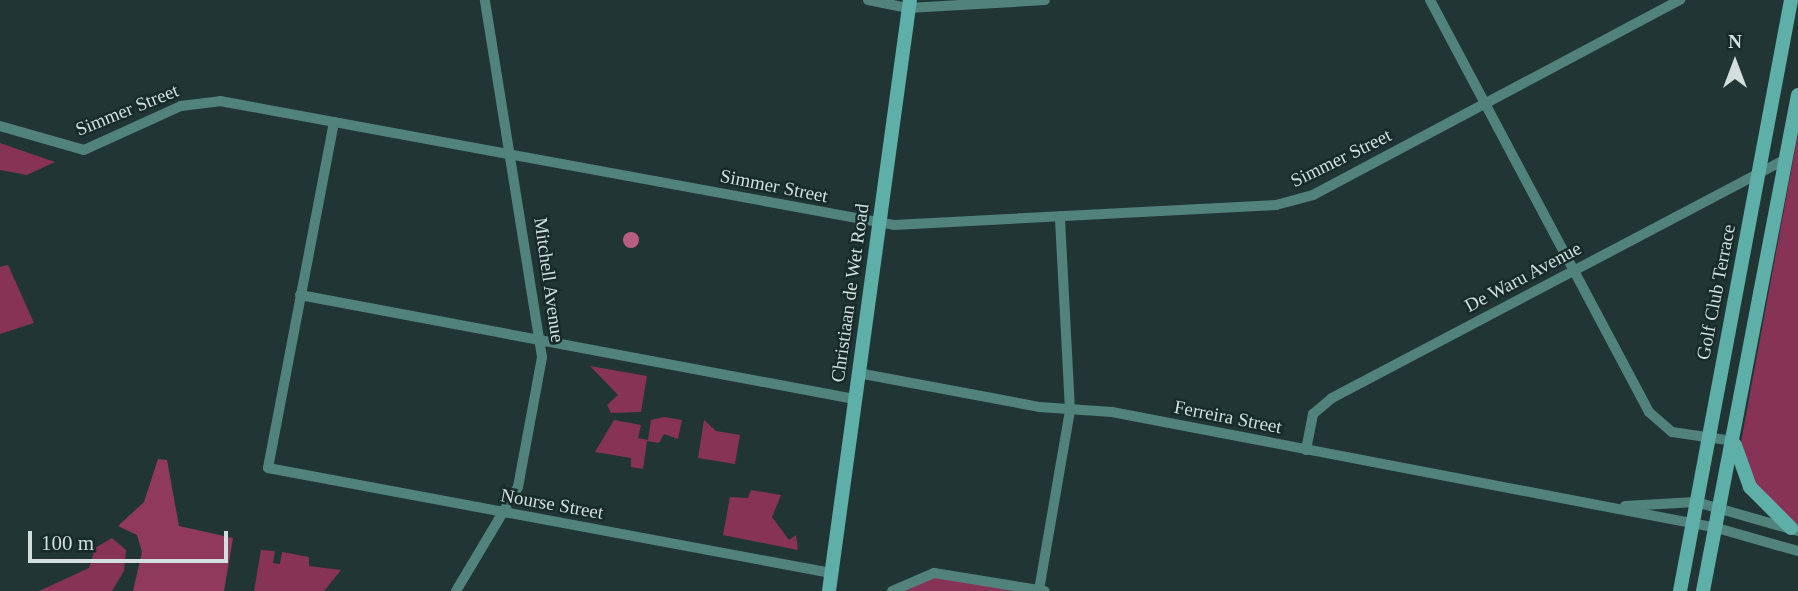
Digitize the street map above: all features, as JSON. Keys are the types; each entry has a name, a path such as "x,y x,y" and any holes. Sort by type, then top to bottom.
{"street":[{"name":"Mitchell Avenue","path":"456,591 506,514 534,418 541,340 485,0"},
{"path":"868,0 909,4 1045,0"},
{"path":"1430,0 1482,105 1654,419 1672,432 1734,440"},
{"name":"Simmer Street","path":"0,126 74,150 194,102 334,122 880,224 1060,216 1300,200 1680,0"},
{"name":"Golf Club Terrace","path":"1680,591 1791,0"},
{"name":"Christiaan de Wet Road","path":"829,591 909,4"},
{"path":"1703,591 1798,95"},
{"path":"334,122 300,295 854,400"},
{"name":"De Waru Avenue","path":"1306,450 1313,414 1332,398 1786,159"},
{"path":"892,591 934,573 1042,590 1070,410 1060,216"},
{"name":"Nourse Street","path":"300,295 268,468 831,573"},
{"name":"Ferreira Street","path":"859,373 1306,450 1717,528 1798,551"},
{"path":"1734,440 1750,487 1794,529"},
{"name":"Ferreira Street","path":"1590,505 1696,502 1720,505 1794,529"}],"shaded area":[{"path":"1798,134 1798,526 1756,490 1741,442"},
{"path":"0,143 55,162 27,175 0,170"},
{"path":"628,232 634,232 639,240 637,246 628,248 623,243 623,237"},
{"path":"8,265 34,323 0,334 0,267"},
{"path":"590,366 647,376 641,412 611,413 607,405 618,395"},
{"path":"664,417 682,420 678,439 664,434 659,443 647,441 643,469 631,467 631,458 595,452 614,420 641,425 638,438 648,440 651,420"},
{"path":"704,420 716,431 740,435 735,464 698,458"},
{"path":"158,459 167,460 179,526 233,538 224,591 133,591 142,552 137,535 118,526 144,502"},
{"path":"751,490 781,495 772,517 789,540 796,535 798,550 723,535 730,497 748,498"},
{"path":"112,538 126,550 124,571 112,591 39,591 89,568 95,548"},
{"path":"261,550 275,551 273,563 280,564 282,552 309,557 309,566 341,570 324,591 254,591"},
{"path":"934,577 1022,591 899,591"}]}
